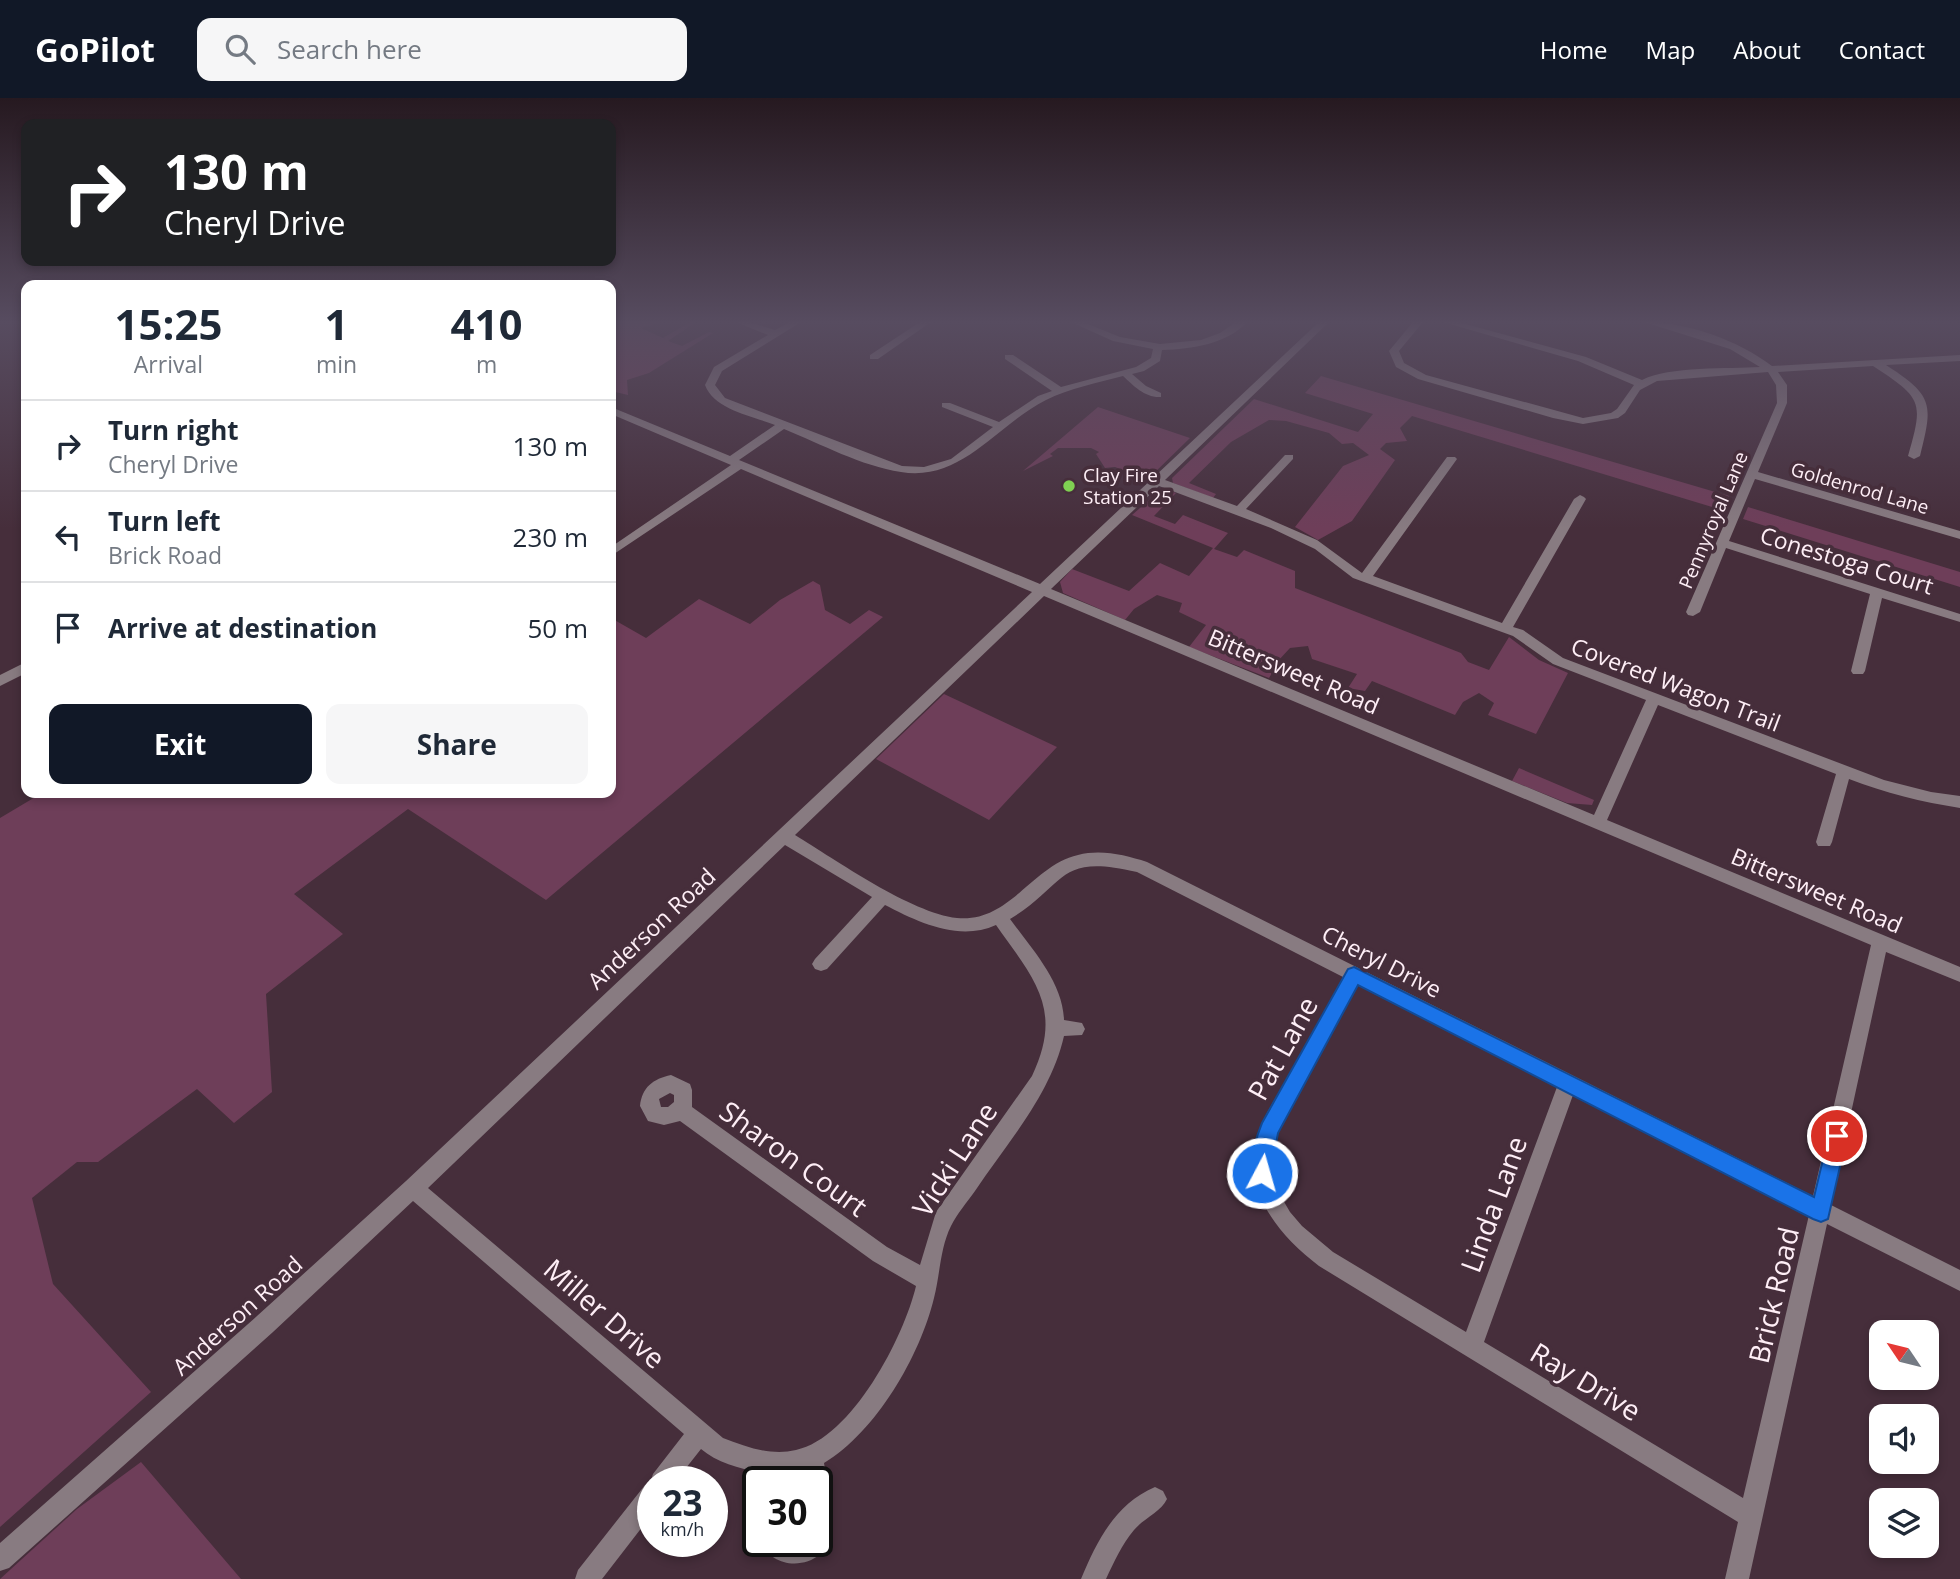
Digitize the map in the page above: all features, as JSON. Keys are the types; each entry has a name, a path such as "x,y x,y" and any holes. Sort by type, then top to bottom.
{"street":[{"path":"712,391 721,400 891,467 926,474 955,461 1033,403 1060,391"},
{"path":"1149,391 1157,395"},
{"name":"Anderson Road","path":"0,1559 265,1324 413,1188 1251,391"},
{"path":"1470,391 1557,416 1596,421 1618,414 1634,391"},
{"name":"Pennyroyal Lane","path":"1693,612 1783,399 1782,391"},
{"path":"1911,391 1922,405 1924,417 1914,456"},
{"path":"946,405 1001,426"},
{"name":"Bittersweet Road","path":"616,412 1960,975"},
{"path":"1596,421 1607,430"},
{"path":"616,548 783,425"},
{"path":"1238,511 1289,457"},
{"path":"1365,578 1451,459"},
{"name":"Goldenrod Lane","path":"1751,474 1960,535"},
{"name":"Covered Wagon Trail","path":"1157,481 1279,526 1317,545 1345,568 1365,578 1506,628 1528,638 1558,661 1844,771 1909,793 1960,802"},
{"path":"1506,628 1580,499"},
{"name":"Conestoga Court","path":"1722,543 1960,618"},
{"path":"1857,671 1877,592"},
{"path":"0,681 21,670"},
{"path":"1598,823 1654,698"},
{"path":"1824,842 1844,771"},
{"name":"Cheryl Drive","path":"783,836 924,916 951,924 981,924 1000,918 1025,900 1050,873 1091,852 1141,867 1960,1281"},
{"path":"821,964 884,895"},
{"name":"Vicki Lane","path":"785,1466 812,1457 842,1439 876,1397 918,1319 934,1242 943,1219 1039,1082 1066,1028 1048,990 1000,918"},
{"name":"Brick Road","path":"1737,1579 1880,941"},
{"name":"Pat Lane","path":"1354,974 1269,1130 1264,1144 1262,1173 1275,1210 1297,1238 1391,1298"},
{"name":"Linda Lane","path":"1472,1346 1568,1082"},
{"name":"Sharon Court","path":"651,1094 649,1106 655,1115 668,1117 680,1110 880,1254 927,1281"},
{"name":"Miller Drive","path":"413,1188 699,1433 756,1466"},
{"name":"Ray Drive","path":"1391,1298 1751,1516"},
{"path":"673,1466 699,1433"},
{"path":"812,1457 813,1466"},
{"path":"1093,1579 1120,1526 1141,1505 1155,1499"},
{"path":"587,1579 637,1514"},
{"path":"778,1557 788,1566 799,1568 813,1557"}],"shaded area":[{"path":"1372,391 1729,496 1722,510 1412,416 1400,428 1407,441 1386,443 1380,449 1395,460 1352,521 1318,540 1295,527 1343,466 1369,455 1353,443 1342,444 1329,433 1286,421 1269,420 1231,442 1189,483 1216,494 1213,498 1173,483 1172,478 1254,399 1358,432 1373,414 1305,393"},
{"path":"1098,407 1190,438 1146,481 1134,472 1115,467 1105,468 1096,454 1099,452 1091,448 1058,448 1050,454 1053,456 1023,471"},
{"path":"1163,488 1176,493 1154,516 1175,524 1183,515 1228,533 1214,549 1237,557 1244,550 1295,571 1295,588 1461,653 1468,662 1489,670 1509,637 1539,660 1568,673 1536,734 1488,715 1494,703 1479,693 1463,702 1455,715 1372,681 1365,691 1348,688 1357,674 1312,659 1308,646 1290,648 1278,661 1264,665 1266,671 1272,673 1269,678 1189,647 1206,625 1179,612 1182,603 1157,595 1134,609 1125,620 1063,593 1060,582 1072,569 1129,591 1160,563 1189,576 1213,548 1132,515"},
{"path":"1748,507 1960,572 1960,587 1743,519"},
{"path":"813,581 820,585 825,610 850,624 869,610 883,617 546,900 408,809 294,894 343,934 266,994 272,1092 234,1123 197,1089 98,1162 77,1162 32,1198 53,1284 151,1392 0,1527 0,818 34,798 616,798 616,621 646,638 699,599 750,624 780,600"},
{"path":"944,694 1057,747 989,820 876,759"},
{"path":"1519,768 1594,800 1592,805 1567,803 1512,781"},
{"path":"141,1462 241,1579 0,1579 77,1509"}],"place":[{"name":"Clay Fire Station 25","path":"1069,486"}],"route":[{"path":"1262,1173 1264,1144 1269,1130 1354,974 1821,1212 1837,1136"}]}
